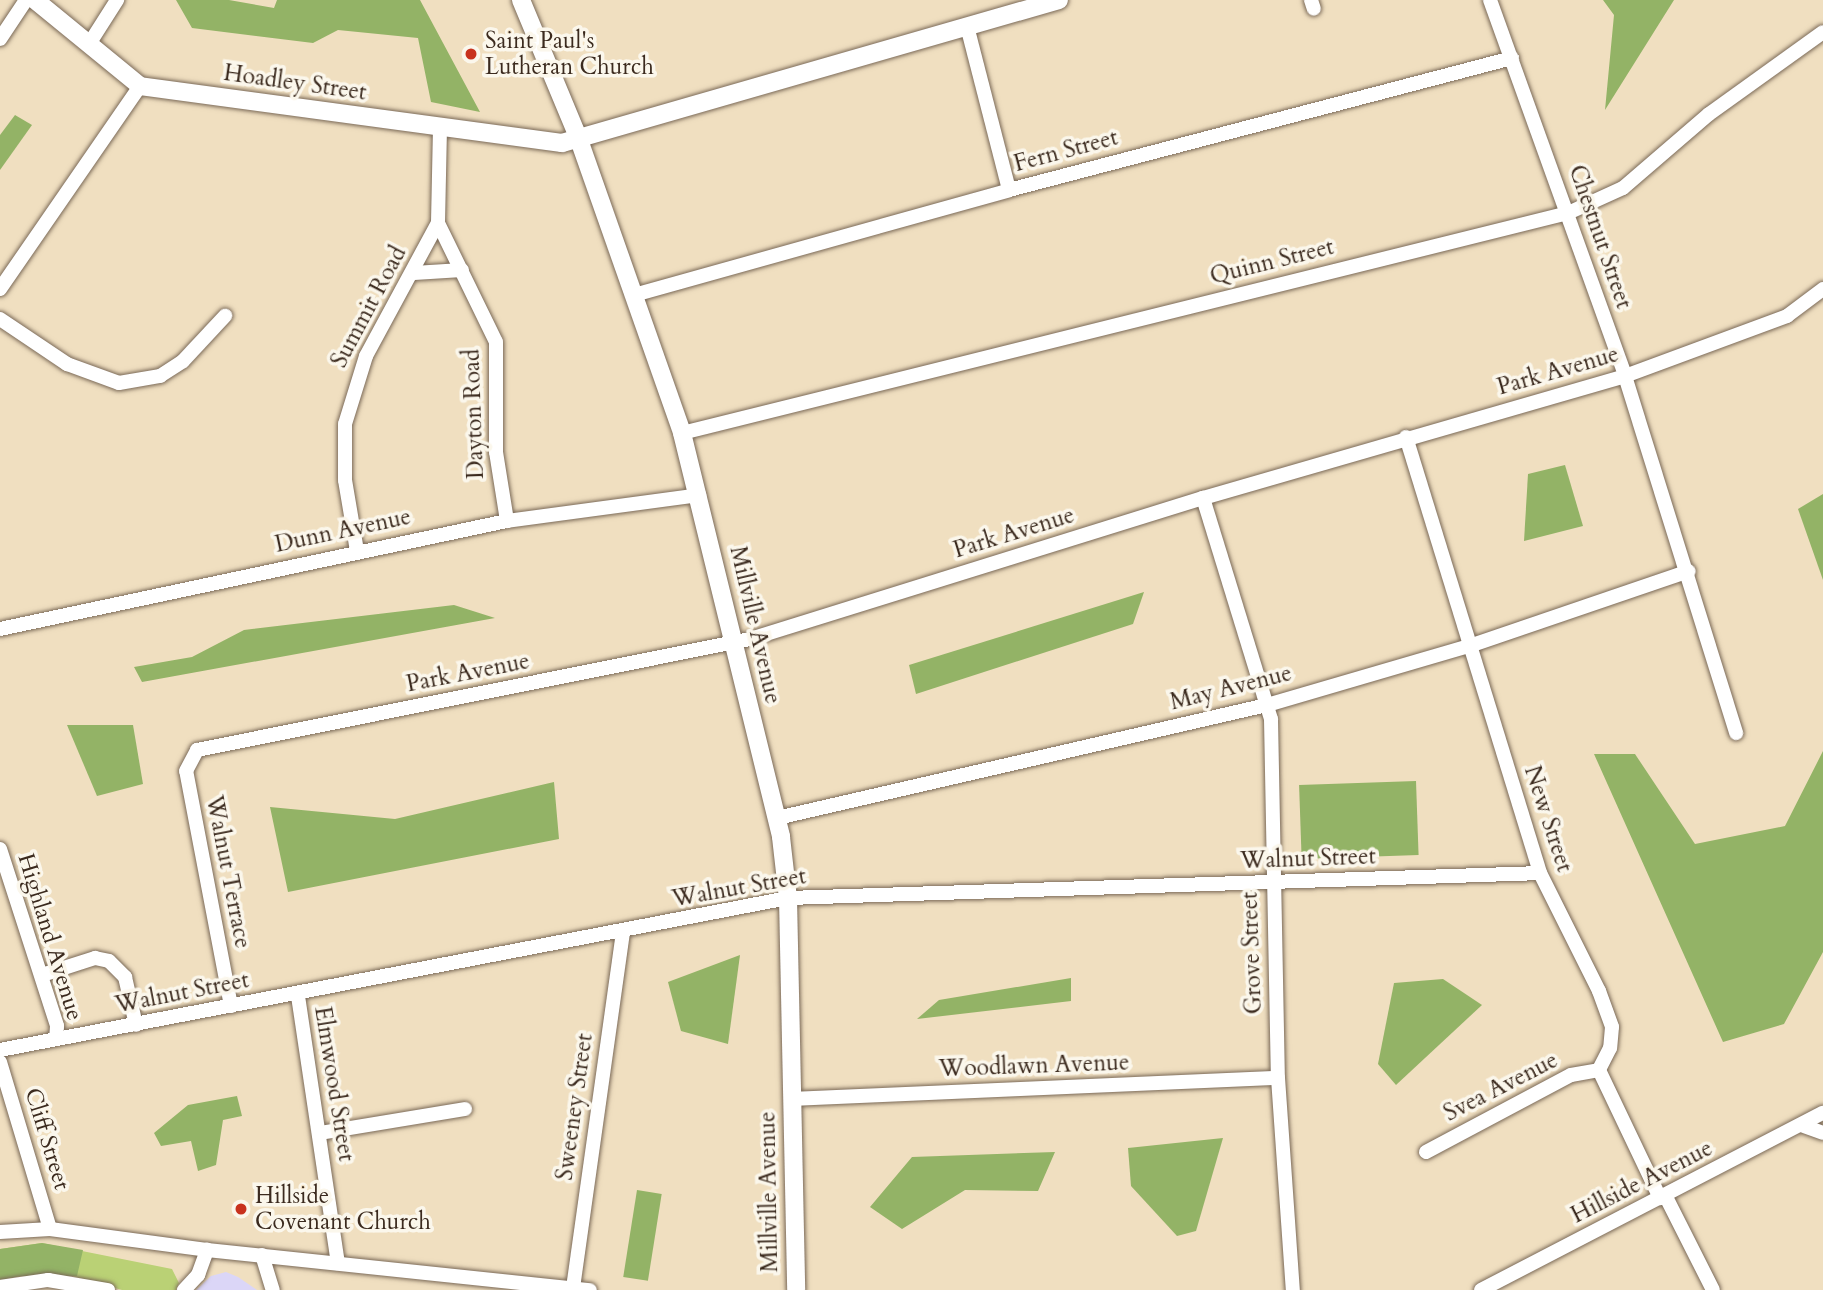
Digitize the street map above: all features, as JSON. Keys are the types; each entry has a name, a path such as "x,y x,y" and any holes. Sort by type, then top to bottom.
{"street":[{"path":"0,39 26,0"},
{"path":"0,289 140,86 91,41 35,0"},
{"path":"91,41 117,0"},
{"name":"Millville Avenue","path":"521,0 578,137 682,433 777,818 788,898 796,1290"},
{"name":"Hoadley Street","path":"140,86 562,143 1059,0"},
{"name":"Chestnut Street","path":"1490,0 1625,376 1689,570 1736,733"},
{"path":"967,26 1009,190"},
{"name":"Quinn Street","path":"682,433 1568,213 1623,188 1709,114 1823,32"},
{"name":"Fern Street","path":"634,295 1009,190 1512,58"},
{"name":"Summit Road","path":"357,551 345,480 349,401 366,356 414,273 438,223 440,128"},
{"name":"Dayton Road","path":"438,223 496,342 496,452 507,522"},
{"path":"414,273 462,270"},
{"name":"Park Avenue","path":"197,750 734,643 1406,437 1625,376 1787,316 1823,289"},
{"path":"0,319 67,364 119,383 160,376 183,361 225,316"},
{"name":"New Street","path":"1406,437 1540,873 1599,991 1612,1027 1609,1048 1599,1070"},
{"name":"Dunn Avenue","path":"0,629 357,551 507,522 699,495"},
{"name":"Grove Street","path":"1203,498 1267,705 1272,735 1272,883 1278,1078 1293,1290"},
{"name":"May Avenue","path":"777,818 1267,705 1469,646 1689,570"},
{"name":"Walnut Terrace","path":"197,750 186,771 231,1006"},
{"name":"Highland Avenue","path":"0,849 42,975 57,1026 56,1039"},
{"name":"Walnut Street","path":"0,1051 623,933 788,898 1540,873"},
{"name":"Sweeney Street","path":"573,1287 623,933"},
{"path":"42,975 95,958 109,961 125,978 136,1025"},
{"name":"Elmwood Street","path":"298,996 338,1262"},
{"name":"Cliff Street","path":"0,1062 50,1229"},
{"path":"1599,1070 1713,1290"},
{"name":"Svea Avenue","path":"1426,1152 1571,1074 1599,1070"},
{"name":"Woodlawn Avenue","path":"792,1099 1278,1078"},
{"path":"320,1133 465,1109"},
{"name":"Hillside Avenue","path":"1481,1290 1804,1126 1823,1113"},
{"path":"1804,1126 1823,1133"},
{"path":"0,1232 50,1229 207,1250 590,1290"},
{"path":"184,1290 198,1275 207,1250"},
{"path":"262,1255 273,1290"},
{"path":"0,1287 48,1280 108,1290"}],"shaded area":[{"path":"226,1272 257,1290 196,1290 211,1276"}],"green space":[{"path":"176,0 229,0 274,8 277,0 420,0 480,112 431,102 418,38 338,30 313,43 192,28"},
{"path":"1603,0 1674,0 1605,110 1614,15"},
{"path":"15,115 32,125 0,170 0,135"},
{"path":"1565,465 1583,526 1524,541 1528,474"},
{"path":"1823,494 1823,580 1798,509"},
{"path":"1144,592 1133,624 916,694 909,665"},
{"path":"454,605 495,618 142,682 134,667 192,657 244,630"},
{"path":"67,725 133,725 143,784 97,796"},
{"path":"1823,751 1823,952 1784,1024 1723,1042 1594,754 1635,754 1695,844 1785,826"},
{"path":"1416,781 1419,855 1302,859 1299,785"},
{"path":"554,782 559,839 288,892 270,807 395,819"},
{"path":"740,955 728,1044 681,1031 668,982"},
{"path":"1071,978 1071,1001 917,1019 939,1000"},
{"path":"1443,979 1482,1005 1396,1085 1378,1064 1394,983"},
{"path":"237,1096 242,1116 223,1120 216,1165 198,1171 191,1141 161,1146 154,1133 188,1105"},
{"path":"1223,1138 1196,1231 1177,1236 1131,1186 1128,1148"},
{"path":"1055,1152 1038,1191 965,1190 902,1229 870,1207 912,1157"},
{"path":"637,1190 662,1194 648,1281 623,1277"},
{"path":"42,1243 172,1269 179,1283 176,1290 122,1290 65,1274 12,1277 0,1249"},
{"path":"42,1243 83,1250 77,1276 20,1276 0,1281 0,1249"}],"place":[{"name":"Saint Paul's Lutheran Church","path":"471,54"},
{"name":"Hillside Covenant Church","path":"241,1209"}]}
